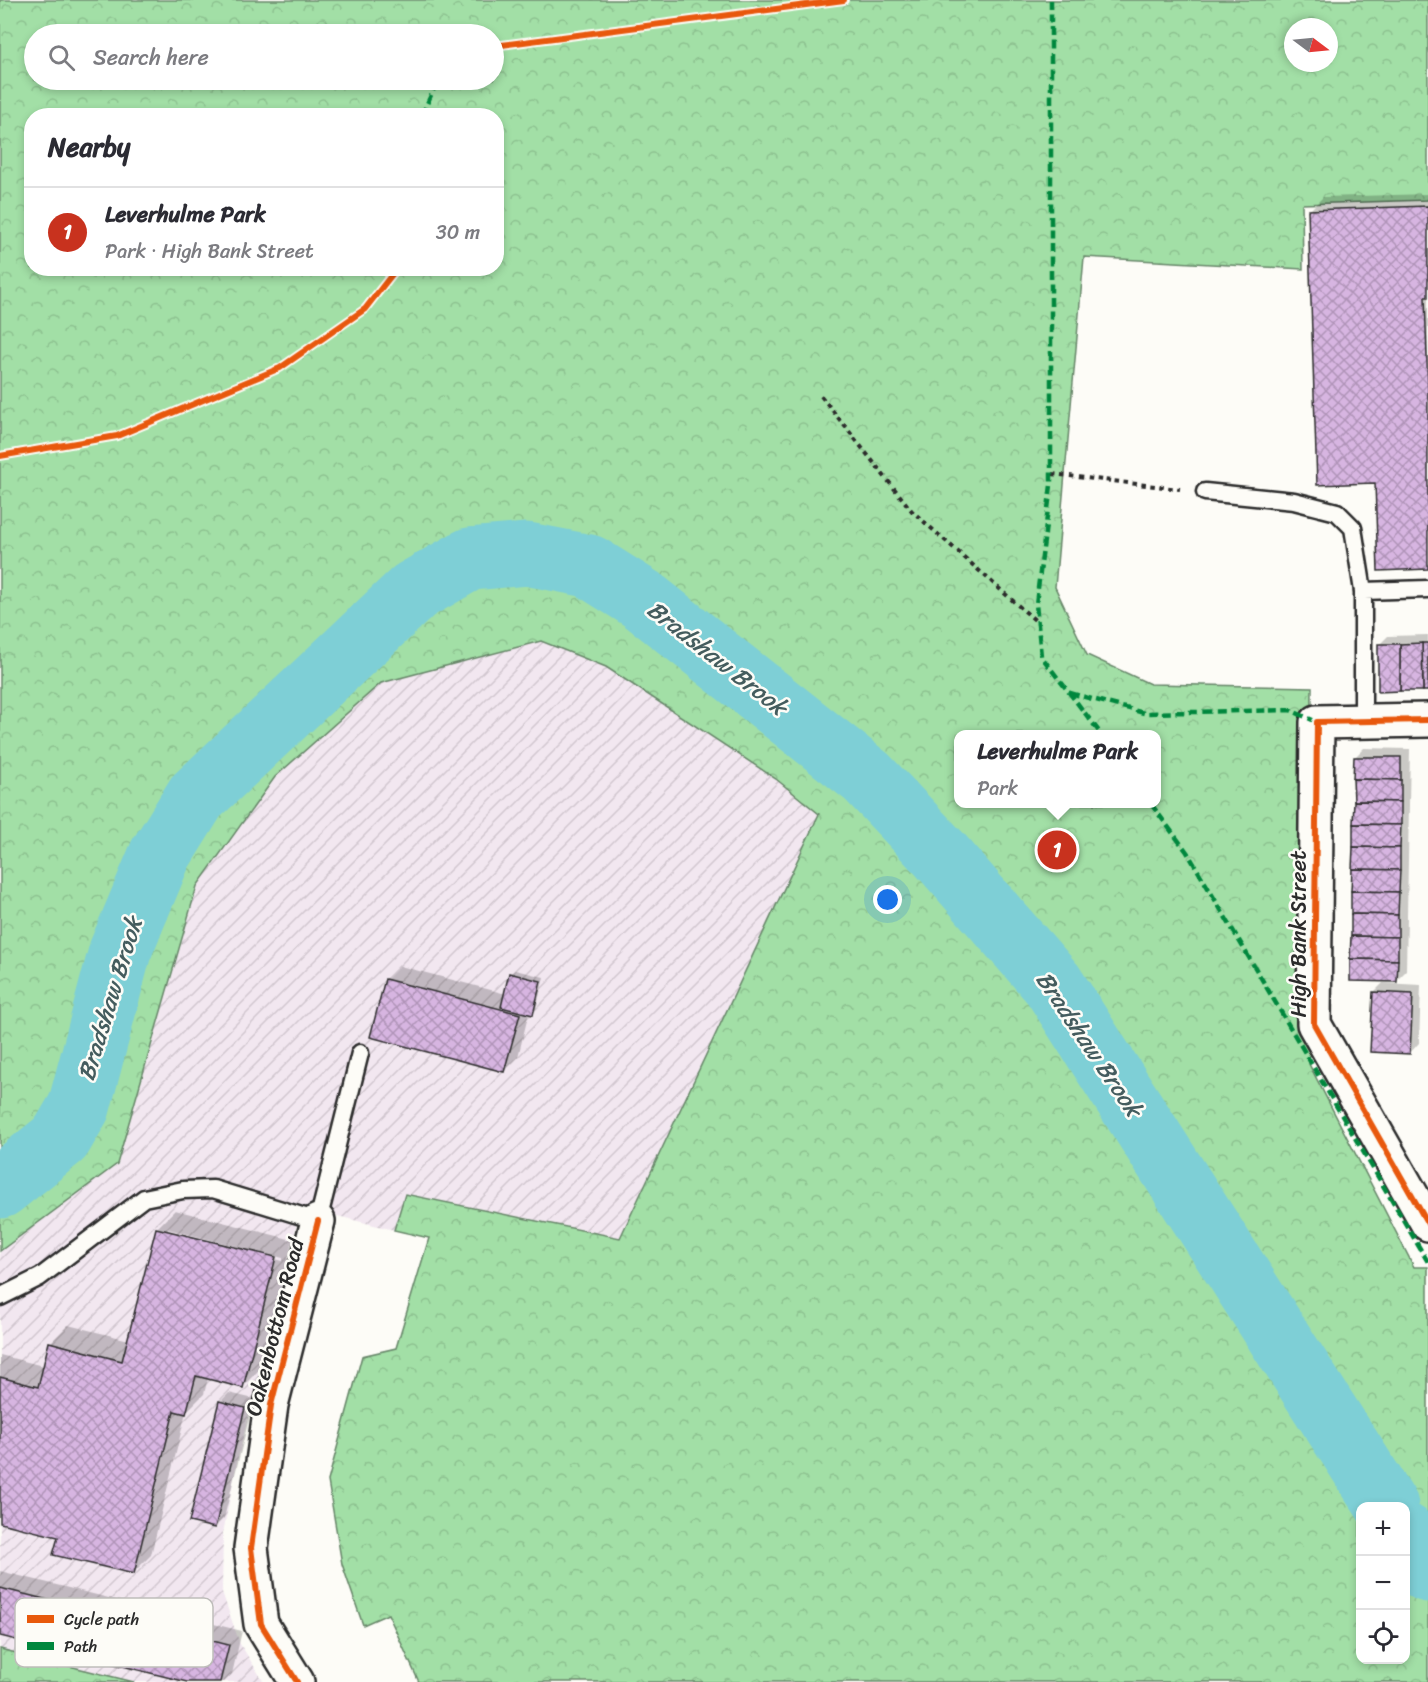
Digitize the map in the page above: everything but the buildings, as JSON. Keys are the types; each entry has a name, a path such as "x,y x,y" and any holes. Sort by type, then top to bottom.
{"street":[{"path":"1363,721 1428,720"},
{"name":"High Bank Street","path":"1363,721 1317,722 1314,1024 1428,1224"},
{"name":"Oakenbottom Road","path":"297,1682 261,1624 251,1548 271,1405 318,1221"}],"lane":[{"path":"1205,492 1294,501 1337,512 1353,528 1363,591 1363,721"},
{"path":"1363,591 1428,589"},
{"path":"0,1297 40,1276 144,1198 183,1190 213,1189 318,1221 360,1053"}],"path":[{"path":"821,396 912,512 1038,623"},
{"path":"1052,474 1205,492"}],"shaded area":[{"path":"541,641 606,667 776,779 819,814 620,1238 405,1194 394,1230 301,1207 238,1457 223,1533 222,1592 240,1644 264,1682 134,1682 73,1667 213,1667 213,1598 15,1598 15,1653 0,1649 0,1251 117,1164 197,886 275,777 381,683"}],"green space":[{"path":"0,0 1428,0 1428,200 1302,204 1303,269 1084,257 1055,587 1087,655 1150,684 1312,687 1309,1064 1414,1267 1428,1267 1428,1682 419,1682 388,1614 363,1625 342,1564 328,1481 362,1356 396,1348 429,1238 394,1230 405,1194 620,1238 819,814 776,779 606,667 541,641 381,683 275,777 197,886 117,1164 0,1251"},
{"path":"0,1649 15,1653 15,1667 73,1667 134,1682 0,1682"}],"waterway":[{"name":"Bradshaw Brook","path":"0,1187 61,1138 79,1107 120,951 160,855 196,797 414,591 470,559 527,554 589,566 643,600 867,777 939,853 1053,984 1384,1502"},
{"name":"Bradshaw Brook","path":"1410,1542 1428,1571"}],"marked path":[{"path":"1051,0 1051,485 1036,604 1041,656 1098,730"},
{"path":"425,108 433,90"},
{"path":"1070,693 1144,713 1290,710 1317,722"},
{"path":"1154,808 1187,852 1428,1262"}],"cycle path":[{"path":"504,45 844,0"},
{"path":"0,456 117,436 280,368 365,309 391,276"},
{"path":"1428,720 1317,722 1314,1024 1428,1224"},
{"path":"297,1682 261,1624 251,1548 271,1405 318,1221"}],"place":[{"name":"Leverhulme Park","path":"1057,850"}]}
